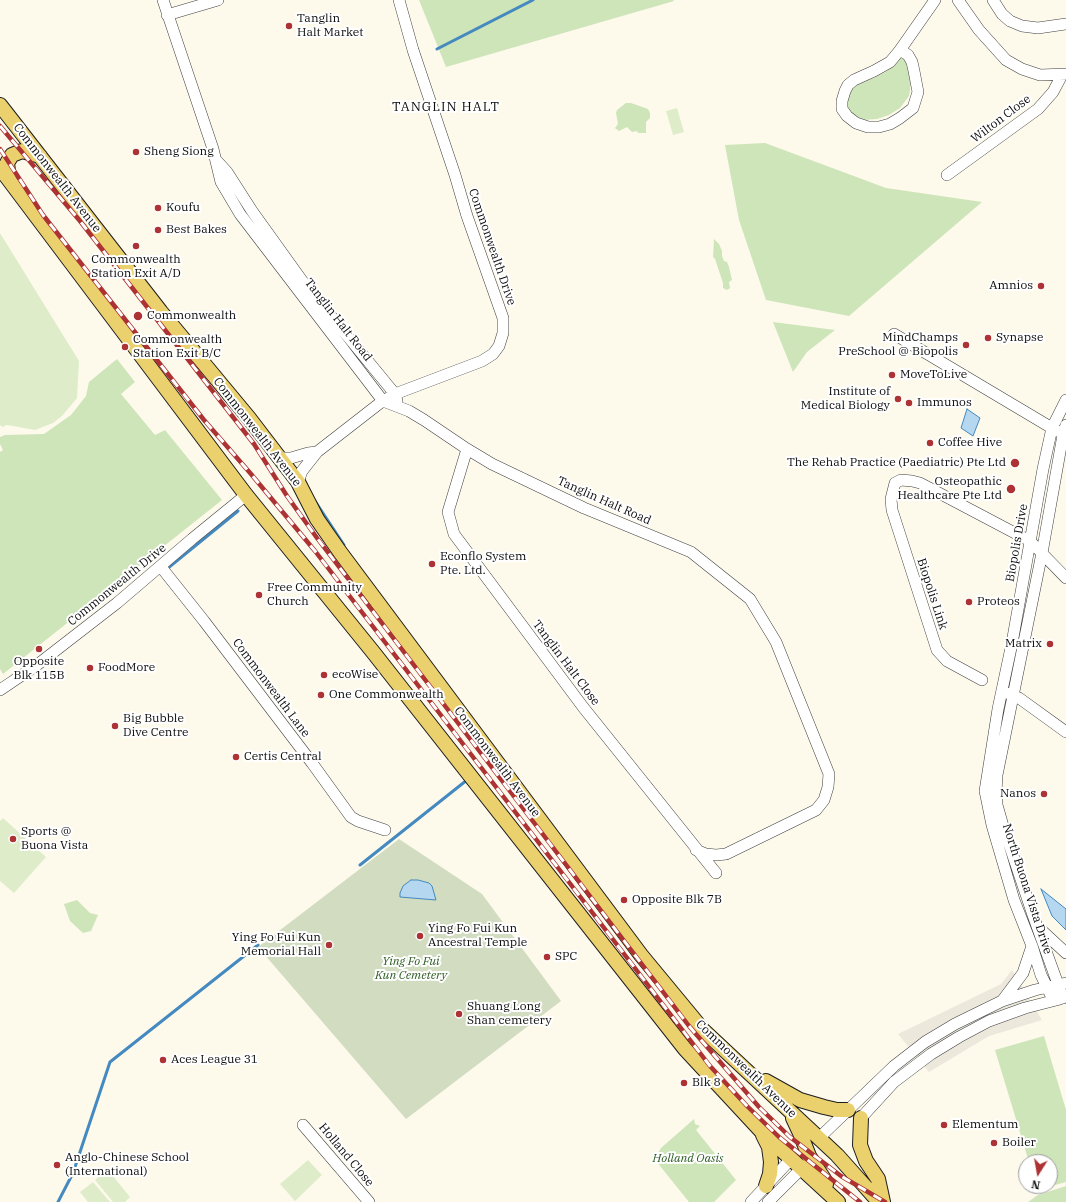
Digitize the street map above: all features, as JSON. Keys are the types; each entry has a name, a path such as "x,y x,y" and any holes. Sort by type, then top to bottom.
{"main road":[{"name":"Commonwealth Avenue","path":"0,104 161,312 249,418 298,482 317,519 340,552 641,955 703,1030 837,1155 879,1202"},
{"path":"9,180 7,163 12,155 22,150 40,156"},
{"path":"0,168 246,495 373,652 685,1049 763,1133 791,1158 805,1162 824,1179 834,1199"},
{"path":"748,1072 800,1100 837,1110 848,1110"},
{"path":"788,1108 800,1133 805,1162"},
{"path":"861,1118 860,1145 866,1161 878,1179 883,1202"},
{"path":"763,1133 769,1147 771,1162 770,1174 766,1186"},
{"path":"805,1162 819,1138"},
{"path":"805,1162 837,1155"}],"street":[{"name":"Tanglin Halt Road","path":"163,0 217,161 221,182 240,214 383,401 399,406 424,420 492,464 584,508 692,552 750,599 776,642 829,774 828,787 824,800 816,810 726,854 706,854 696,850"},
{"path":"167,15 218,0"},
{"name":"Commonwealth Drive","path":"298,482 302,471 317,452 383,401 395,394 482,361 493,354 499,346 502,333 503,318 467,216 455,175 413,50 399,0"},
{"path":"900,50 908,55 912,62 918,92 913,108 890,124 879,128 868,127 856,123 847,116 842,109 844,91 854,80 890,62 935,0"},
{"path":"958,0 979,30 1006,60 1022,69 1040,75 1064,75"},
{"path":"993,0 1002,14 1010,21 1022,26 1038,28 1066,24"},
{"name":"Wilton Close","path":"947,175 1038,109 1053,92 1064,75"},
{"name":"Tanglin Halt Road","path":"217,161 227,172 252,211 303,282 395,394"},
{"path":"894,334 1052,428 1065,432 1042,553 1007,694 1019,698 1066,732"},
{"path":"395,394 399,406"},
{"name":"Biopolis Drive","path":"1007,694 1030,541 1043,469 1052,428 1066,400"},
{"name":"Tanglin Halt Close","path":"467,449 448,512 454,534 583,707 696,850 716,873"},
{"name":"Commonwealth Drive","path":"279,458 291,458 317,452"},
{"name":"Biopolis Link","path":"982,680 947,661 937,650 892,510 891,499 895,483 902,480 912,480 920,483 1030,541"},
{"name":"Commonwealth Drive","path":"1,687 79,633 161,567 192,539 246,495"},
{"path":"1030,541 1066,578"},
{"name":"Commonwealth Lane","path":"161,567 312,763 351,817 358,821 385,830"},
{"name":"North Buona Vista Drive","path":"1007,694 997,775 997,805 1057,985"},
{"name":"North Buona Vista Drive","path":"1007,694 985,791 986,803 1014,900 1032,946 1040,975 1057,985"},
{"name":"North Buona Vista Drive","path":"1037,927 1066,953"},
{"path":"1002,1001 1023,973 1032,946"},
{"path":"819,1138 894,1066 925,1042 955,1024 1002,1001 1057,985 1060,998 1025,1008 989,1021 931,1054 894,1082 861,1118"},
{"name":"Holland Close","path":"303,1125 369,1202"},
{"path":"751,1202 791,1158"},
{"path":"768,1202 805,1162"}],"green space":[{"path":"419,0 673,0 674,1 446,67"},
{"path":"903,54 909,66 911,82 909,96 900,108 889,115 877,119 863,120 851,113 843,105 855,83 874,78 887,71"},
{"path":"626,103 631,103 648,109 650,118 646,122 646,133 638,133 637,131 632,132 627,127 619,131 615,128 618,124 616,113 617,110"},
{"path":"677,108 684,132 673,135 666,111"},
{"path":"765,143 886,188 982,202 849,316 766,300 739,220 725,145"},
{"path":"0,233 79,361 77,398 62,416 53,423 35,430 7,425 2,427 0,425"},
{"path":"714,239 719,244 724,261 727,262 729,267 732,280 729,282 730,288 727,290 723,288 723,283 713,257"},
{"path":"773,322 835,330 807,352 793,372"},
{"path":"117,359 135,382 121,394 155,435 165,430 222,500 3,674 0,669 0,452 3,450 0,444 0,437 5,435 44,434 71,415 86,396 89,382"},
{"name":"Sports @ Buona Vista","path":"3,818 46,857 14,893 0,881 0,821"},
{"name":"Ying Fo Fui Kun Cemetery","path":"399,839 482,894 561,1001 406,1119 258,947"},
{"path":"77,900 90,913 98,915 91,931 83,933 70,921 64,904"},
{"path":"1044,1036 1066,1110 1066,1182 1058,1184 1058,1154 1027,1154 995,1050"},
{"name":"Holland Oasis","path":"694,1119 695,1124 700,1126 696,1130 736,1180 714,1202 689,1202 652,1156 657,1155 661,1148"},
{"path":"308,1160 322,1175 295,1201 280,1184"},
{"path":"108,1170 130,1197 125,1202 113,1202 95,1180"},
{"path":"93,1182 110,1202 88,1202 80,1192"},
{"path":"1066,1186 1066,1202 1028,1202 1041,1194 1058,1194 1058,1189"}],"shaded area":[{"path":"1012,970 1042,1020 989,1036 929,1072 898,1034 1001,984"}],"water":[{"path":"967,409 980,418 973,436 961,428"},
{"path":"411,880 429,883 432,886 436,900 400,897 403,886"},
{"path":"1041,889 1066,909 1066,930 1052,916"}],"waterway":[{"path":"437,49 533,0"},
{"path":"315,501 344,545"},
{"path":"168,568 238,511"},
{"path":"360,865 467,780 466,779"},
{"path":"58,1202 73,1173 110,1062 258,945"}],"railway":[{"path":"0,126 80,221 254,444 287,496 317,538 689,1026 759,1107 790,1137 841,1176 885,1202"},
{"path":"0,149 43,215 204,420 315,551 710,1066 747,1106 779,1137 860,1202"}],"place":[{"name":"Tanglin Halt Market","path":"289,26"},
{"name":"Sheng Siong","path":"136,152"},
{"name":"Koufu","path":"158,208"},
{"name":"Best Bakes","path":"158,230"},
{"name":"Commonwealth Station Exit A/D","path":"136,246"},
{"name":"Amnios","path":"1041,286"},
{"name":"Commonwealth","path":"138,316"},
{"name":"Synapse","path":"988,338"},
{"name":"MindChamps PreSchool @ Biopolis","path":"966,345"},
{"name":"Commonwealth Station Exit B/C","path":"125,347"},
{"name":"MoveToLive","path":"892,375"},
{"name":"Institute of Medical Biology","path":"898,399"},
{"name":"Immunos","path":"909,403"},
{"name":"Coffee Hive","path":"930,443"},
{"name":"The Rehab Practice (Paediatric) Pte Ltd","path":"1015,463"},
{"name":"Osteopathic Healthcare Pte Ltd","path":"1011,489"},
{"name":"Econflo System Pte. Ltd.","path":"432,564"},
{"name":"Free Community Church","path":"259,595"},
{"name":"Proteos","path":"969,602"},
{"name":"Matrix","path":"1050,644"},
{"name":"Opposite Blk 115B","path":"39,649"},
{"name":"FoodMore","path":"90,668"},
{"name":"ecoWise","path":"324,675"},
{"name":"One Commonwealth","path":"321,695"},
{"name":"Big Bubble Dive Centre","path":"115,726"},
{"name":"Certis Central","path":"236,757"},
{"name":"Nanos","path":"1044,794"},
{"name":"Sports @ Buona Vista","path":"13,839"},
{"name":"Opposite Blk 7B","path":"624,900"},
{"name":"Ying Fo Fui Kun Ancestral Temple","path":"420,936"},
{"name":"Ying Fo Fui Kun Memorial Hall","path":"329,945"},
{"name":"SPC","path":"547,957"},
{"name":"Shuang Long Shan cemetery","path":"459,1014"},
{"name":"Aces League 31","path":"163,1060"},
{"name":"Blk 8","path":"684,1083"},
{"name":"Elementum","path":"944,1125"},
{"name":"Boiler","path":"994,1143"},
{"name":"Anglo-Chinese School (International)","path":"57,1165"}],"district":[{"name":"TANGLIN HALT","path":"446,107"}]}
